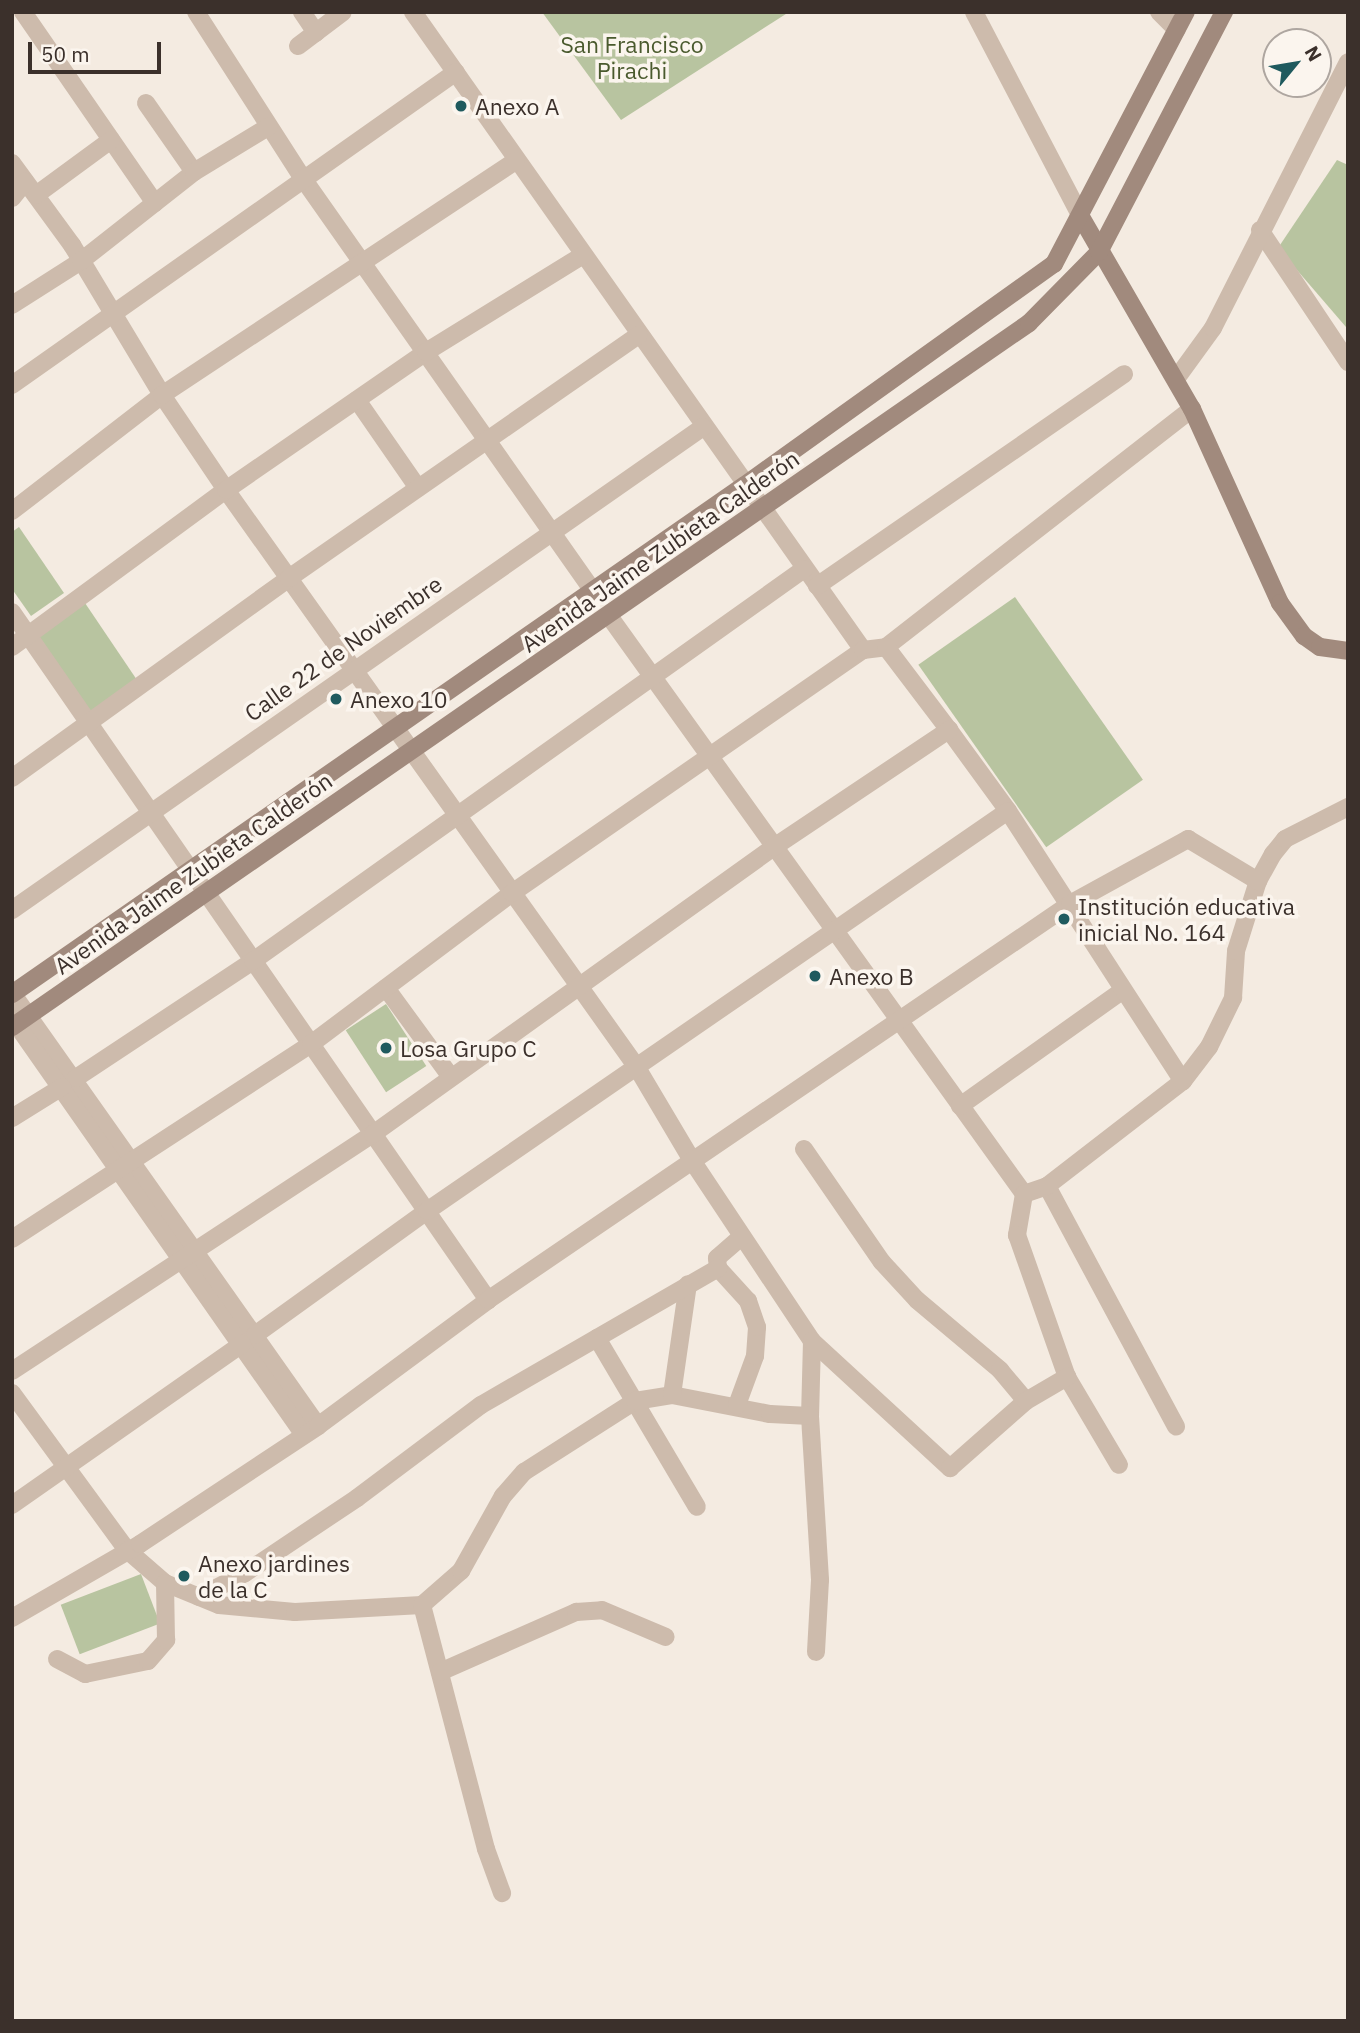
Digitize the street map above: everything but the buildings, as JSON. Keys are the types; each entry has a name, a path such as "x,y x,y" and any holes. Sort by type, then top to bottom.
{"street":[{"path":"23,12 155,203"},
{"path":"196,12 304,180 365,262 593,591"},
{"path":"302,12 316,33"},
{"path":"298,46 343,12"},
{"path":"412,12 863,650"},
{"path":"974,12 1099,252 1176,379 1290,620 1320,647 1348,651"},
{"path":"1160,12 1177,30"},
{"name":"Avenida Jaime Zubieta Calderón","path":"12,994 745,485 1054,264 1186,12"},
{"name":"Avenida Jaime Zubieta Calderón","path":"18,1021 208,894 1030,323 1099,252 1224,12"},
{"path":"1176,379 1213,328 1260,230 1348,62"},
{"path":"12,385 110,312 304,180 456,72"},
{"path":"146,103 194,172"},
{"path":"12,305 80,261 194,172 268,127"},
{"path":"12,198 111,140"},
{"path":"12,511 162,395 516,161"},
{"path":"12,163 80,261 162,395 226,490 396,728 454,816 636,1066 693,1162 812,1342 950,1468 1026,1402 1068,1377"},
{"path":"1260,230 1346,352"},
{"path":"12,647 226,490 426,352 583,254"},
{"path":"12,778 289,578 639,335"},
{"path":"817,586 1125,374"},
{"path":"357,400 418,488"},
{"path":"12,1239 311,1044 512,893 863,650 886,647 1192,410"},
{"name":"Calle 22 de Noviembre","path":"12,910 151,815 354,668 703,427"},
{"path":"12,1118 253,961 804,569"},
{"path":"12,611 87,726 192,871 488,1300"},
{"path":"609,616 1024,1194 1017,1235 1068,1377 1119,1465"},
{"path":"886,647 1008,811 1070,904 1122,991 1183,1081"},
{"path":"12,1371 373,1134 774,847 949,730"},
{"path":"1024,1194 1047,1186 1183,1081 1209,1047 1233,998 1236,951 1258,881 1285,839 1348,807"},
{"path":"12,1505 66,1464 248,1340 427,1211 1008,811"},
{"path":"12,1618 127,1550 311,1430 488,1300 1070,904 1188,839 1258,881"},
{"path":"386,988 451,1077"},
{"path":"960,1106 1122,991"},
{"path":"12,994 18,1021 69,1082 311,1430"},
{"path":"804,1150 882,1262 917,1300 1000,1370 1026,1402"},
{"path":"1047,1186 1176,1427"},
{"path":"737,1405 755,1356 757,1327 748,1301 718,1268 717,1258 722,1249 742,1236"},
{"path":"199,1597 245,1573 357,1498 481,1405 718,1268"},
{"path":"672,1395 688,1284"},
{"path":"597,1338 697,1507"},
{"path":"812,1342 810,1416 820,1580 816,1652"},
{"path":"12,1393 127,1550 165,1583 219,1605 295,1612 422,1605 461,1571 503,1496 524,1472 635,1401 672,1395 737,1405 770,1414 810,1416"},
{"path":"57,1659 85,1674 148,1661 166,1640 165,1583"},
{"path":"422,1605 486,1849 502,1893"},
{"path":"440,1672 576,1612 603,1610 666,1637"}],"green space":[{"name":"San Francisco Pirachi","path":"542,12 789,12 621,120"},
{"path":"1337,160 1348,165 1346,327 1278,248"},
{"path":"19,527 64,593 31,616 12,589 12,532"},
{"path":"1015,597 1143,780 1046,847 918,665"},
{"path":"85,603 139,683 91,714 38,635"},
{"name":"Losa Grupo C","path":"386,1004 426,1066 386,1092 346,1030"},
{"path":"141,1574 160,1623 80,1654 61,1605"}],"place":[{"name":"Anexo A","path":"461,106"},
{"name":"Anexo 10","path":"336,699"},
{"name":"Institución educativa inicial No. 164","path":"1064,919"},
{"name":"Anexo B","path":"815,976"},
{"name":"Losa Grupo C","path":"386,1048"},
{"name":"Anexo jardines de la C","path":"184,1576"}]}
